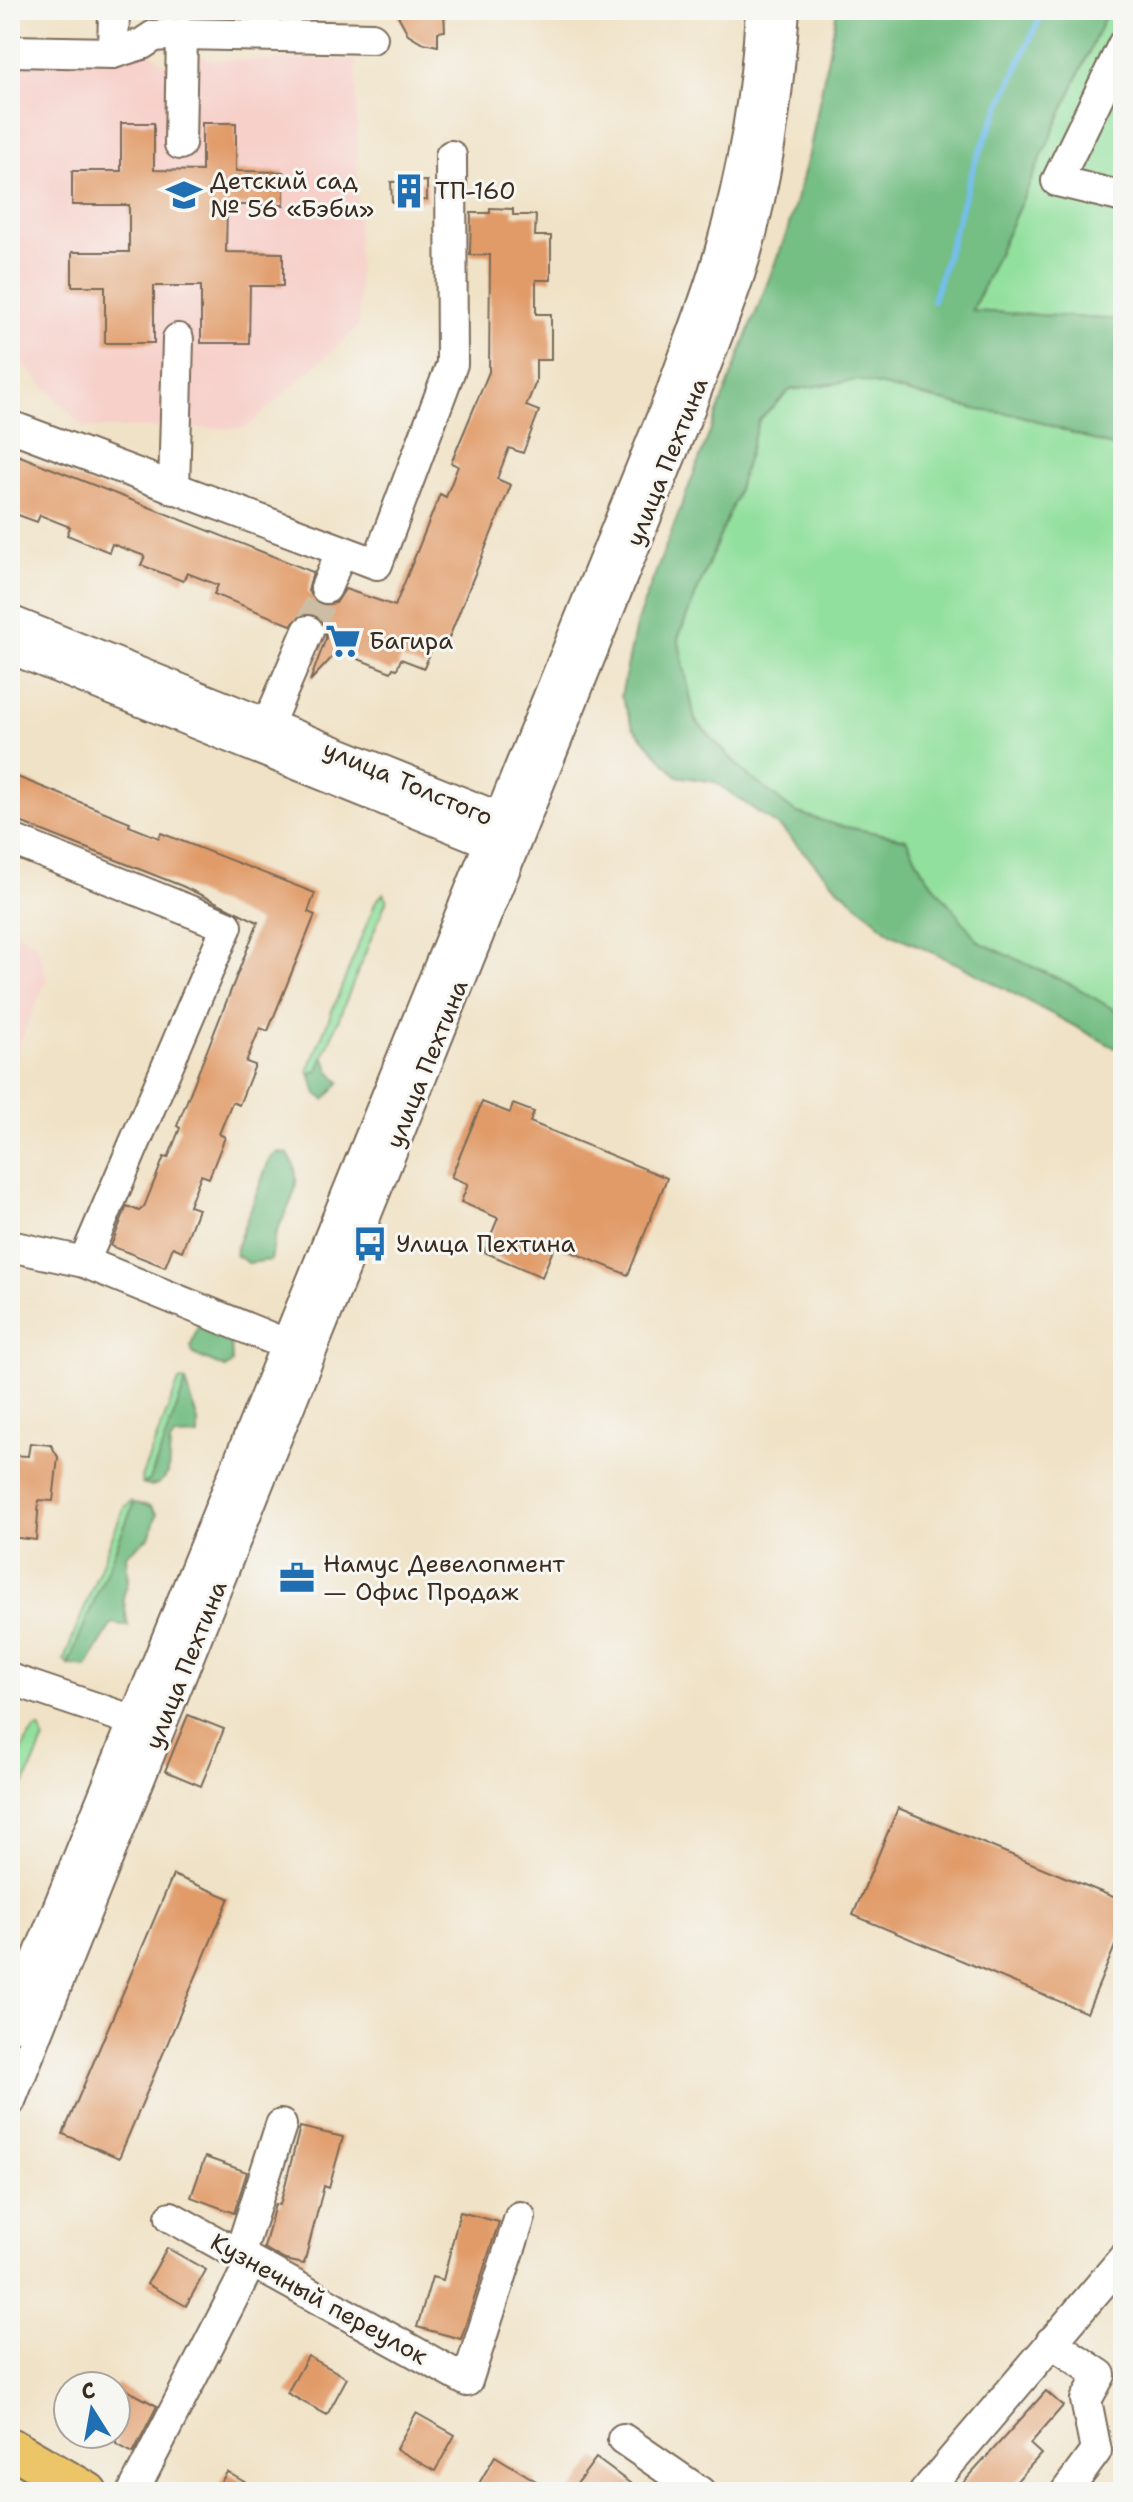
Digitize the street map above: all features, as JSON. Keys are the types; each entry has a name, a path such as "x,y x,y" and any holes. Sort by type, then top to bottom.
{"main road":[{"path":"10,2447 88,2492"}],"street":[{"path":"113,53 114,10"},
{"name":"улица Пехтина","path":"10,2101 147,1725 300,1349 669,400 718,260 734,202 747,133 761,10"},
{"name":"улица Пехтина","path":"502,834 739,274 754,218 776,101 784,10"},
{"path":"180,144 182,34"},
{"path":"10,51 113,53 142,44 154,36 182,34 372,38"},
{"path":"1123,45 1057,181 1123,197"},
{"path":"10,426 377,564 452,364 451,156"},
{"path":"174,489 178,339"},
{"path":"326,588 341,552"},
{"name":"улица Толстого","path":"10,621 262,737"},
{"path":"262,737 308,631"},
{"name":"улица Толстого","path":"10,648 262,737 502,834"},
{"path":"10,839 227,926 84,1262"},
{"path":"10,1246 84,1262 300,1349"},
{"path":"10,1679 147,1725"},
{"name":"улица Пехтина","path":"10,2027 147,1725"},
{"path":"133,2492 245,2259 281,2125"},
{"name":"Кузнечный переулок","path":"171,2217 467,2381 520,2217"},
{"path":"925,2492 1123,2259"},
{"path":"1051,2342 1112,2382 1086,2400 1096,2451 1066,2492"},
{"path":"623,2439 700,2492"}],"shaded area":[{"name":"Детский сад № 56 «Бэби»","path":"148,51 162,62 179,62 191,53 213,60 356,60 359,326 246,428 84,428 10,350 10,64"},
{"path":"10,931 36,942 47,979 10,1066"}],"green space":[{"path":"837,10 1108,10 972,311 1123,320 1123,450 1019,415 979,410 858,380 790,390 759,420 735,499 678,638 695,720 739,768 795,812 836,825 906,839 922,870 979,942 1074,986 1123,1015 1123,1052 962,966 892,934 837,887 782,829 715,782 677,776 633,727 621,696 637,621 787,232 809,154"},
{"path":"1108,10 1123,10 1123,320 972,311"},
{"path":"858,380 979,410 1019,415 1123,450 1123,1015 1074,986 979,942 922,870 906,839 836,825 795,812 761,789 695,720 678,638 735,499 759,420 790,390"},
{"path":"384,893 387,899 318,1070 310,1074 308,1071 376,901"},
{"path":"324,1055 329,1070 340,1082 325,1100 317,1094 310,1074 318,1070"},
{"path":"279,1152 288,1154 294,1165 294,1194 276,1234 271,1260 248,1263 236,1255 236,1248 270,1158"},
{"path":"199,1323 225,1327 231,1342 232,1363 225,1368 193,1354 191,1346"},
{"path":"183,1380 186,1385 148,1484 143,1484 141,1478 179,1381"},
{"path":"186,1382 198,1422 198,1436 174,1437 170,1443 168,1473 157,1484 147,1486 143,1484 150,1480"},
{"path":"131,1501 134,1511 68,1665 64,1660 124,1507"},
{"path":"134,1503 150,1506 157,1514 149,1537 126,1555 128,1582 123,1597 128,1626 112,1623 87,1667 68,1665"},
{"path":"39,1728 44,1739 10,1818 21,1755 32,1734"}],"building":[{"path":"395,10 444,10 445,31 438,32 438,46 423,43 408,34"},
{"path":"121,123 154,123 154,170 202,171 202,123 236,123 236,171 284,172 284,205 227,205 226,252 283,253 283,286 250,286 249,343 201,343 201,286 154,286 154,343 105,343 105,286 72,286 72,252 129,252 129,205 72,205 72,171 121,171"},
{"name":"ТП-160","path":"427,181 427,200 392,202 391,182"},
{"path":"490,208 513,209 513,215 536,215 535,236 551,236 551,280 536,280 536,314 551,314 551,360 536,360 536,382 526,406 539,411 523,453 509,448 497,479 511,485 444,650 433,646 424,668 401,659 397,669 393,668 391,672 338,651 310,681 326,638 323,621 316,615 305,613 291,625 214,594 218,585 187,573 183,581 141,565 145,556 112,544 109,552 67,535 70,527 40,515 37,522 10,512 10,452 313,572 308,591 320,605 336,603 345,589 395,606 440,494 446,497 458,466 451,463 489,372 490,255 470,255 471,213 490,213"},
{"path":"10,774 130,822 129,826 159,838 161,833 315,893 308,912 315,915 268,1031 260,1028 246,1062 255,1065 239,1105 232,1102 219,1134 225,1137 209,1178 201,1175 189,1206 198,1209 182,1251 173,1247 165,1267 111,1246 127,1206 139,1211 144,1207 164,1157 168,1158 180,1128 177,1126 258,922 182,886 10,818"},
{"path":"482,1102 510,1113 513,1104 534,1112 530,1122 667,1178 628,1275 555,1245 542,1277 484,1252 498,1218 461,1202 468,1184 451,1177"},
{"path":"30,1443 51,1445 58,1457 53,1501 39,1500 36,1540 10,1537 10,1455 28,1456"},
{"path":"188,1715 224,1729 201,1786 165,1771"},
{"path":"898,1808 1123,1901 1123,1927 1087,2013 853,1915"},
{"path":"173,1875 229,1898 119,2158 63,2134"},
{"path":"300,2127 343,2137 329,2188 324,2186 304,2264 285,2260 264,2248 275,2204 280,2205"},
{"path":"205,2157 247,2172 234,2213 191,2197"},
{"path":"460,2212 499,2222 461,2339 417,2327 432,2277 443,2280"},
{"path":"167,2248 206,2270 186,2306 147,2284"},
{"path":"308,2356 347,2378 327,2415 287,2393"},
{"path":"1046,2391 1063,2406 1030,2444 1041,2454 1007,2492 955,2492"},
{"path":"132,2393 157,2406 133,2453 127,2450 132,2450"},
{"path":"416,2413 455,2435 435,2471 396,2449"},
{"path":"495,2456 536,2481 529,2492 474,2492"},
{"path":"596,2458 642,2492 571,2492"},
{"path":"227,2472 262,2492 215,2492"}],"waterway":[{"path":"933,301 974,165 1043,10"}],"tunnel":[{"path":"308,631 326,588"}],"place":[{"name":"ТП-160","path":"409,191"},
{"name":"Детский сад № 56 «Бэби»","path":"184,195"},
{"name":"Багира","path":"343,641"},
{"name":"Улица Пехтина","path":"370,1244"},
{"name":"Намус Девелопмент — Офис Продаж","path":"297,1578"}]}
